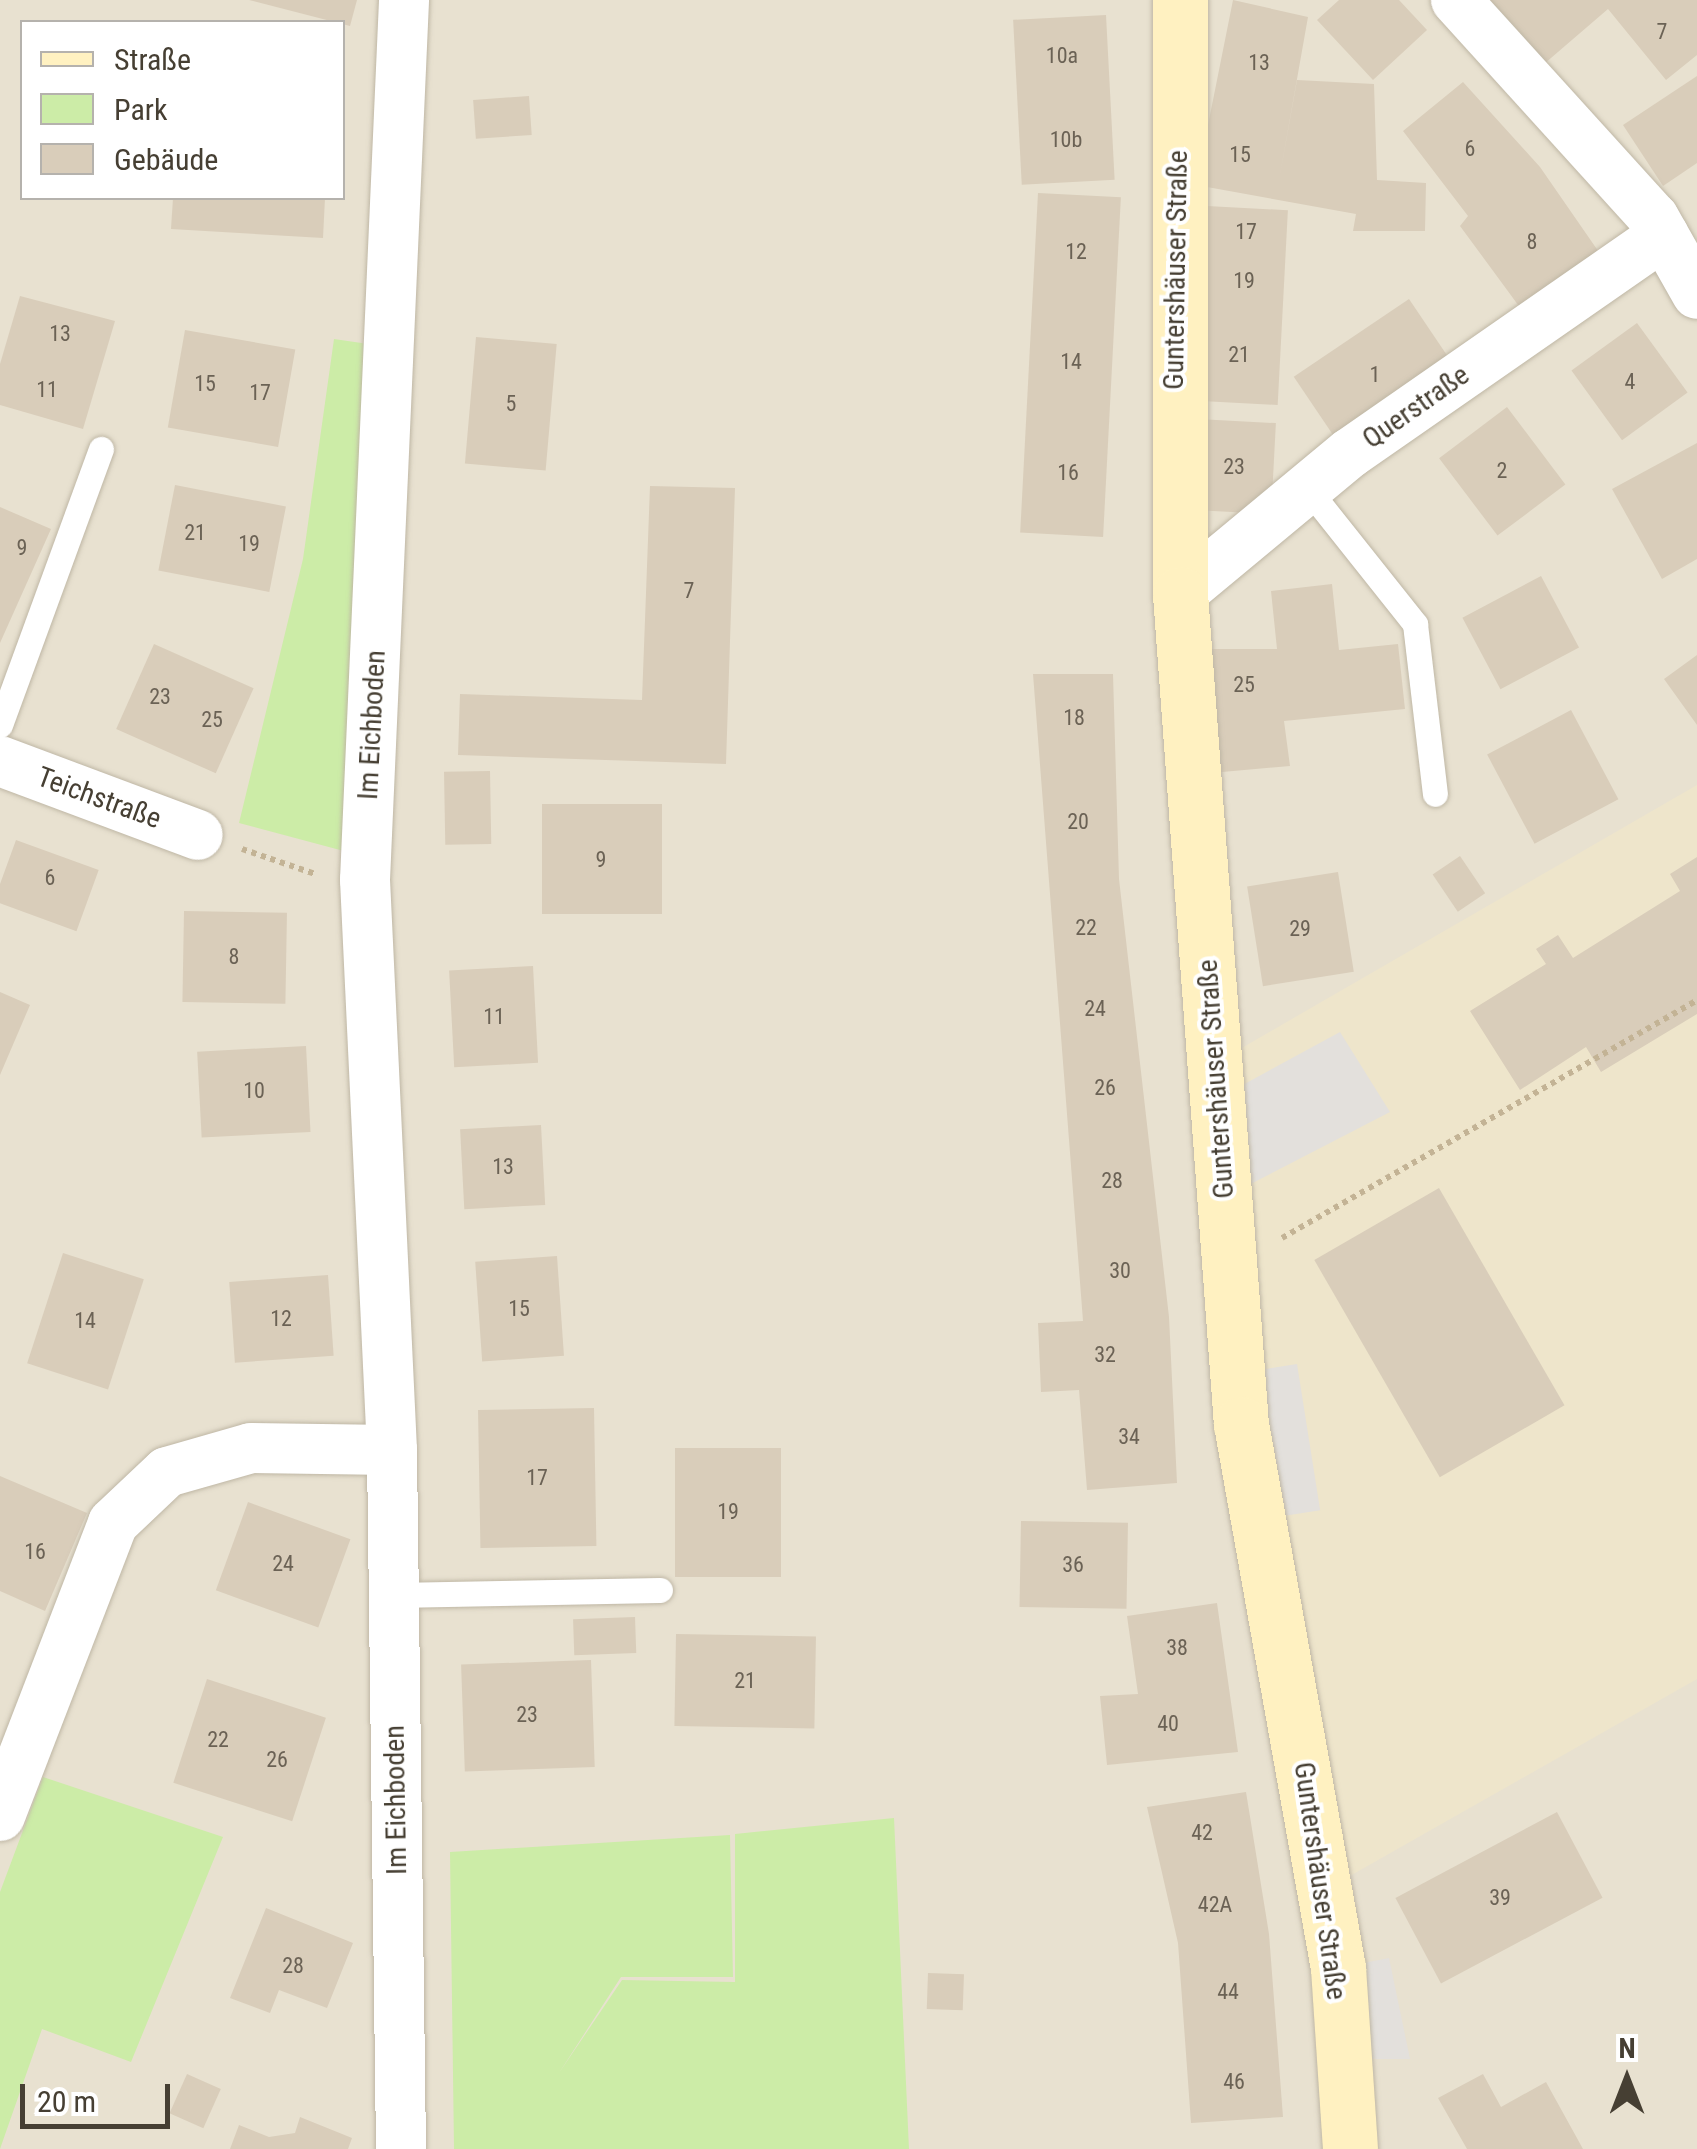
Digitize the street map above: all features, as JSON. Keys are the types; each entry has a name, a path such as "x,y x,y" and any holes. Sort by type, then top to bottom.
{"street":[{"name":"Im Eichboden","path":"401,2149 392,1450 365,880 404,0"},
{"name":"Guntershäuser Straße","path":"1180,0 1180,594 1241,1424 1338,1968 1350,2149"},
{"path":"1456,0 1664,235 1697,294"},
{"name":"Querstraße","path":"1180,594 1307,488 1664,235"},
{"name":"Teichstraße","path":"0,761 198,835"},
{"path":"0,1816 112,1523 168,1472 251,1448 392,1450"}],"lane":[{"path":"0,726 101,449"},
{"path":"1307,488 1415,624 1435,794"},
{"path":"394,1595 660,1590"}],"path":[{"path":"198,835 320,876"},
{"path":"1229,1268 1697,1000"}],"shaded area":[{"path":"0,0 1697,0 1697,2149 0,2149"},
{"path":"1697,785 1697,1679 1341,1881 1278,1518 1233,1053"},
{"path":"1340,1032 1390,1112 1243,1188 1239,1087"},
{"path":"1297,1364 1320,1510 1279,1517 1256,1371"},
{"path":"1389,1958 1410,2059 1339,2059 1338,1968"}],"green space":[{"path":"334,339 382,346 355,854 239,823 303,559"},
{"path":"43,1777 223,1837 131,2062 42,2029 0,2149 0,1892"},
{"path":"894,1818 909,2149 454,2149 450,1852 730,1835 733,1977 621,1977 559,2073 622,1980 735,1982 735,1834"}],"building":[{"path":"249,0 357,0 350,26 345,25 345,20 327,20"},
{"path":"1233,0 1308,17 1278,186 1297,80 1374,84 1377,180 1426,183 1425,231 1353,231 1356,214 1196,185"},
{"path":"1339,0 1399,0 1427,30 1373,80 1317,20"},
{"path":"1490,0 1697,0 1697,55 1666,80 1608,9 1544,64"},
{"path":"1106,15 1115,180 1022,185 1013,20"},
{"path":"1697,76 1697,163 1663,186 1623,125"},
{"path":"1463,82 1540,167 1603,258 1527,317 1460,226 1468,216 1403,131"},
{"path":"529,96 532,135 476,139 473,100"},
{"path":"1038,193 1121,197 1103,537 1020,533"},
{"path":"173,200 325,200 323,238 171,229"},
{"path":"1207,206 1288,210 1278,405 1197,401"},
{"path":"20,296 115,321 83,429 0,405 0,364"},
{"path":"1409,299 1459,373 1344,451 1294,377"},
{"path":"1637,323 1688,393 1622,440 1571,371"},
{"path":"185,330 295,349 278,447 168,427"},
{"path":"476,337 557,344 546,471 465,464"},
{"path":"1507,407 1565,484 1497,536 1439,458"},
{"path":"1198,419 1276,423 1271,514 1193,510"},
{"path":"1697,443 1697,559 1662,579 1612,489"},
{"path":"175,485 286,507 269,592 158,570"},
{"path":"650,486 735,488 726,764 458,755 460,694 642,700"},
{"path":"0,507 51,529 0,643"},
{"path":"1541,576 1579,648 1500,689 1462,618"},
{"path":"1332,584 1339,650 1398,644 1405,709 1284,721 1290,766 1211,773 1206,649 1277,649 1271,591"},
{"path":"154,644 254,688 216,773 116,729"},
{"path":"1697,655 1697,725 1664,679"},
{"path":"1033,674 1113,674 1119,879 1169,1317 1177,1483 1087,1490 1079,1390 1041,1392 1038,1323 1083,1321"},
{"path":"1571,710 1618,799 1535,844 1487,755"},
{"path":"490,771 491,844 445,845 444,772"},
{"path":"542,804 662,804 662,914 542,914"},
{"path":"16,840 99,870 76,931 0,903 0,884"},
{"path":"1460,856 1485,893 1458,912 1433,874"},
{"path":"1697,857 1697,1014 1601,1072 1586,1047 1520,1090 1470,1011 1546,964 1536,949 1558,935 1573,958 1680,891 1670,874"},
{"path":"1338,872 1354,972 1263,986 1247,886"},
{"path":"184,911 287,913 285,1004 182,1002"},
{"path":"533,966 538,1063 454,1067 449,970"},
{"path":"0,992 30,1005 0,1075"},
{"path":"306,1046 311,1132 202,1138 197,1052"},
{"path":"541,1125 545,1205 464,1209 460,1129"},
{"path":"1439,1188 1564,1405 1440,1477 1314,1260"},
{"path":"63,1253 144,1279 108,1390 27,1363"},
{"path":"557,1256 564,1356 482,1361 475,1262"},
{"path":"328,1275 334,1356 235,1363 229,1282"},
{"path":"594,1408 596,1546 480,1548 478,1410"},
{"path":"675,1448 781,1448 781,1577 675,1577"},
{"path":"0,1476 87,1513 45,1611 0,1591"},
{"path":"248,1502 350,1539 318,1628 216,1590"},
{"path":"1021,1521 1128,1523 1126,1609 1019,1607"},
{"path":"1217,1603 1238,1752 1107,1765 1100,1696 1138,1694 1127,1616"},
{"path":"635,1617 636,1653 574,1655 573,1619"},
{"path":"676,1634 816,1636 814,1728 674,1726"},
{"path":"591,1660 595,1767 465,1771 461,1665"},
{"path":"207,1679 326,1718 292,1821 173,1783"},
{"path":"1246,1792 1269,1934 1283,2117 1191,2123 1178,1943 1147,1807"},
{"path":"1557,1812 1603,1898 1441,1984 1395,1898"},
{"path":"266,1908 353,1943 327,2008 279,1990 270,2013 230,1998"},
{"path":"928,1973 964,1974 963,2010 927,2009"},
{"path":"187,2074 221,2089 203,2128 170,2113"},
{"path":"1483,2074 1501,2107 1546,2082 1583,2149 1467,2149 1438,2098"},
{"path":"300,2117 352,2138 348,2149 230,2149 239,2125 269,2137 295,2133"}]}
